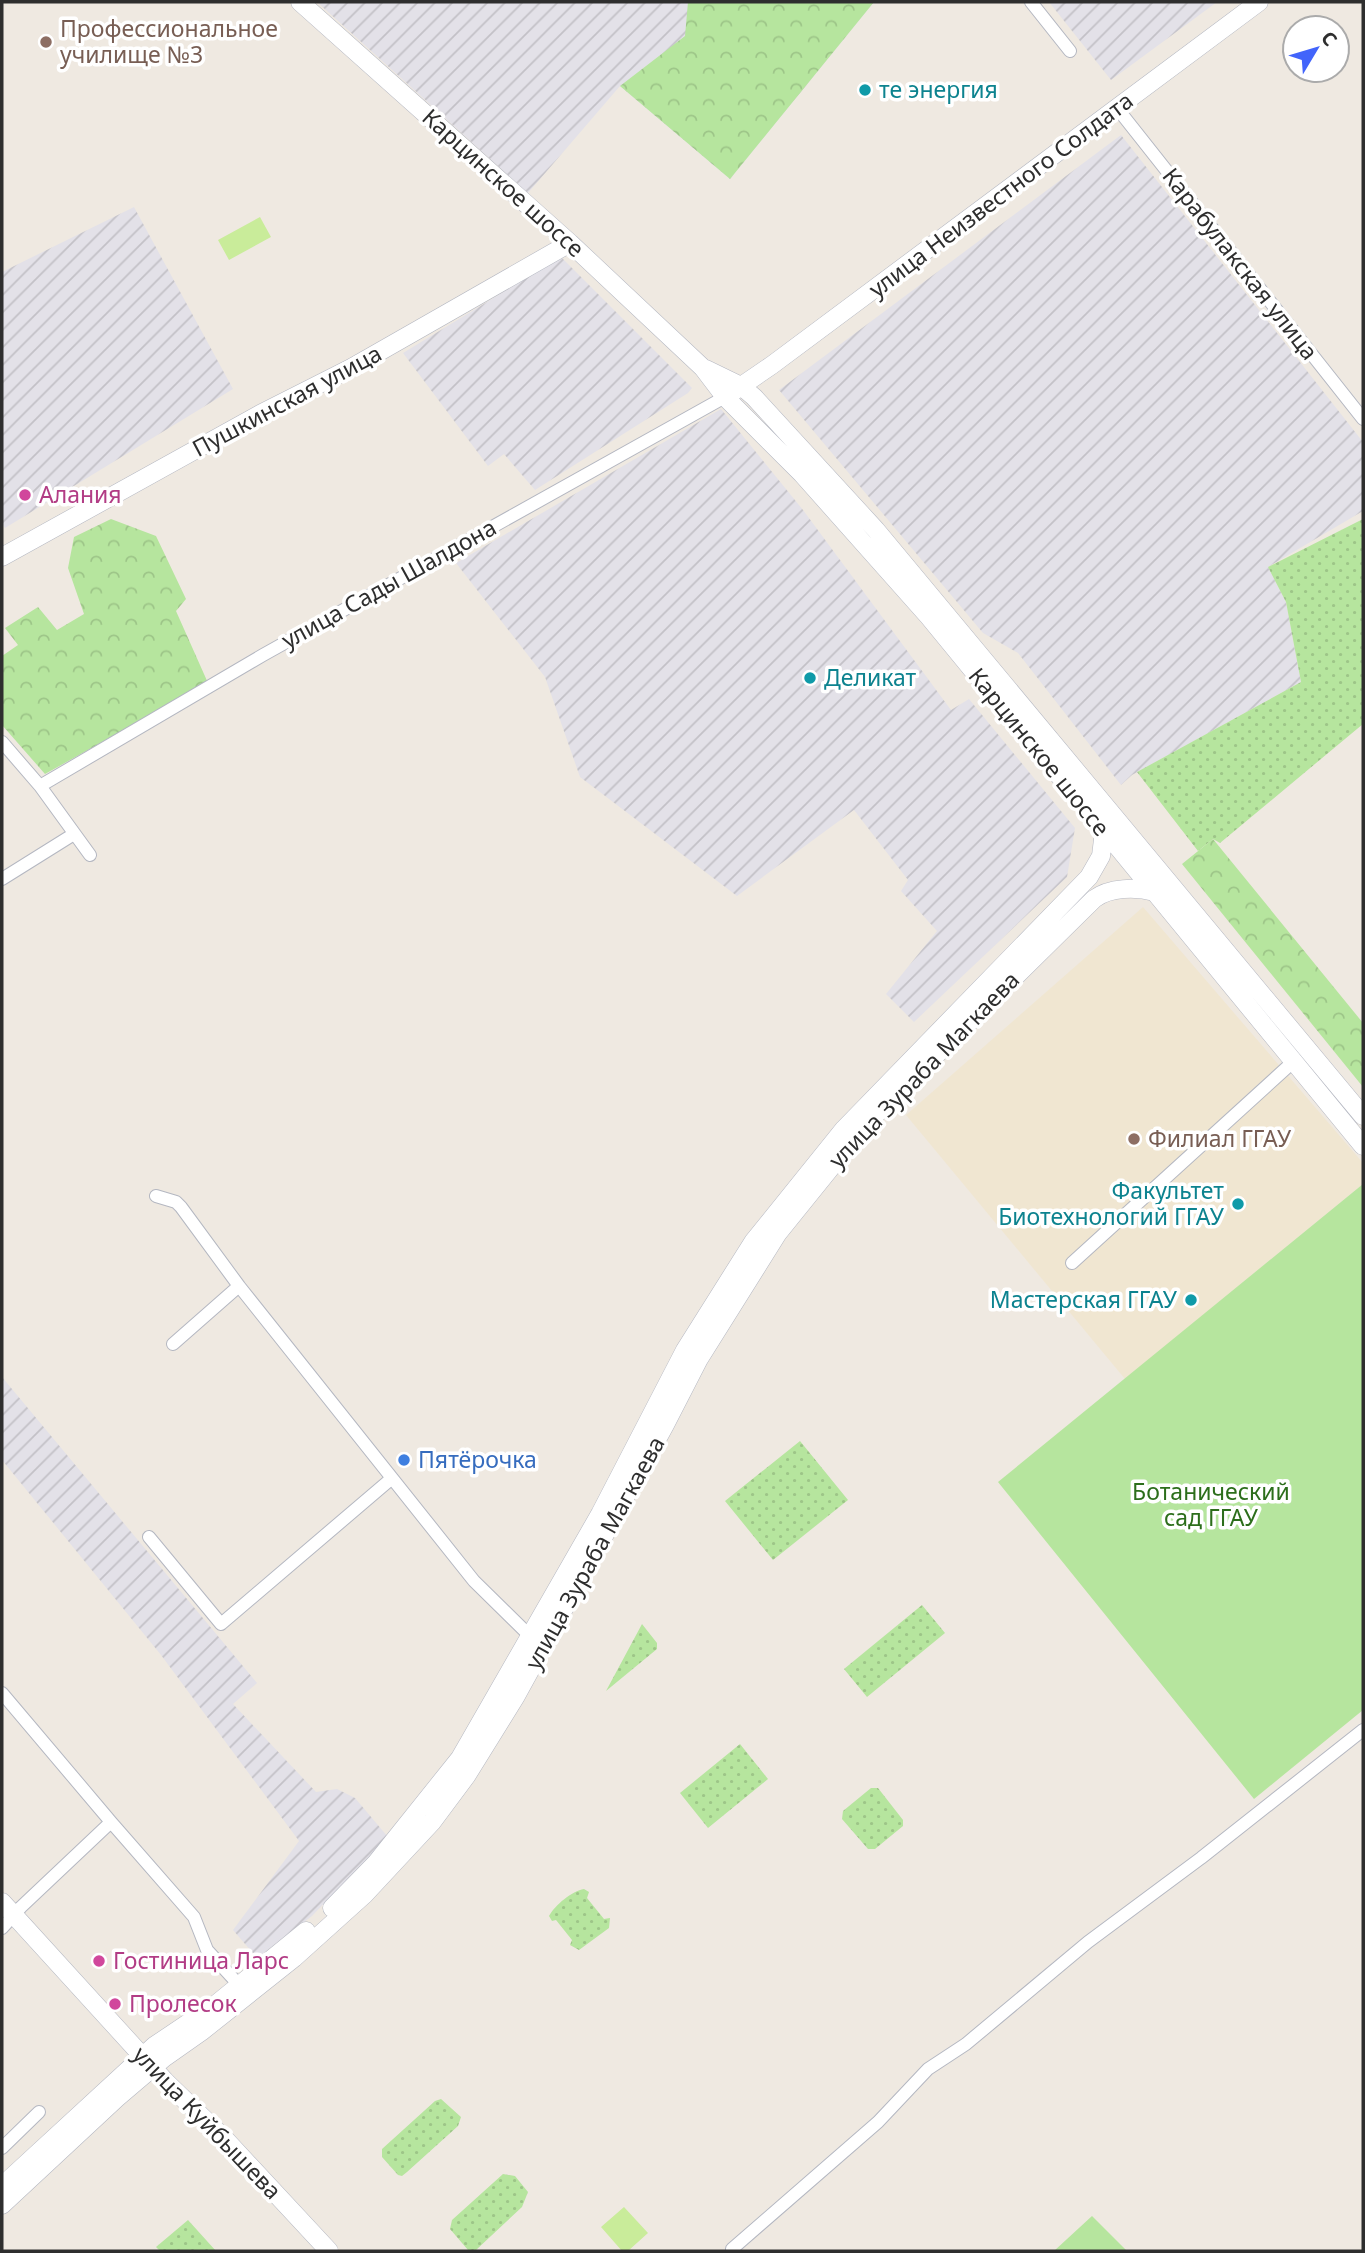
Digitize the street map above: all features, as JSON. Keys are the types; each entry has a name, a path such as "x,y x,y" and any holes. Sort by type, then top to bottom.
{"main road":[{"name":"Карцинское шоссе","path":"300,2 570,243 703,368 725,397 843,519 929,617 1363,1146"},
{"name":"улица Неизвестного Солдата","path":"741,386 1259,2"},
{"name":"Пушкинская улица","path":"2,557 260,414 351,368 570,243"},
{"name":"Карцинское шоссе","path":"703,368 741,386 796,441 876,530 1363,1116"},
{"name":"улица Сады Шалдона","path":"725,397 741,386"},
{"name":"улица Зураба Магкаева","path":"2,2186 276,1958 338,1903 376,1863 460,1758 692,1354 753,1242 844,1129 1089,877 1101,856 1104,831"},
{"path":"1133,839 1136,850 1133,864"},
{"path":"1089,877 1099,870 1133,864 1150,866 1161,872"},
{"name":"улица Зураба Магкаева","path":"2,2206 99,2114 148,2062 263,1984 303,1950 381,1877 450,1798 516,1696 665,1425 692,1354 778,1233 866,1124 1069,923 1133,864"},
{"path":"1101,894 1135,888 1155,892"},
{"name":"улица Куйбышева","path":"2,1902 8,1922 224,2138 328,2251"}],"street":[{"path":"1031,2 1070,51"},
{"name":"Карабулакская улица","path":"1117,108 1363,419"},
{"name":"улица Сады Шалдона","path":"40,786 251,662 725,397"},
{"path":"2,742 40,786 90,855"},
{"path":"2,879 74,834"},
{"path":"1072,1262 1294,1061"},
{"path":"156,1196 176,1202 181,1207 239,1286 391,1479 474,1581 530,1636"},
{"path":"173,1343 239,1286"},
{"path":"149,1538 221,1624 391,1479"},
{"path":"4,1702 194,1917 207,1950 240,1986"},
{"path":"733,2249 878,2122 928,2069 965,2044 1088,1942 1363,1730"},
{"path":"8,1922 111,1822"},
{"path":"2,2148 40,2112"}],"shaded area":[{"path":"317,2 874,2 730,179 620,86 528,193"},
{"path":"1049,2 1217,2 1111,80"},
{"path":"1121,135 1363,442 1363,511 1268,567 1286,602 1301,682 1132,775 1121,785 1018,653 983,633 779,390"},
{"path":"134,207 233,389 5,528 2,523 2,272"},
{"path":"561,257 692,388 535,490 504,454 488,466 403,353"},
{"path":"721,409 803,510 951,710 969,699 1075,828 1067,877 914,1022 886,994 937,931 901,891 908,880 854,810 737,896 580,777 545,677 456,563"},
{"name":"Филиал ГГАУ","path":"1143,907 1363,1163 1363,1184 1125,1379 906,1115"},
{"path":"2,1377 257,1683 233,1704 316,1792 337,1789 355,1798 388,1837 312,1916 257,1958 233,1930 299,1841 161,1655 2,1460"}],"green space":[{"path":"688,2 874,2 730,179 620,86 685,36"},
{"path":"260,217 271,237 229,260 218,240"},
{"path":"111,519 156,536 186,599 176,611 208,683 45,774 2,725 2,656 18,645 5,628 38,607 57,630 84,614 68,568 74,537"},
{"path":"1363,519 1363,724 1220,843 1213,839 1198,851 1137,772 1301,682 1286,602 1268,567"},
{"path":"1213,839 1363,1023 1363,1087 1182,864"},
{"name":"Ботанический сад ГГАУ","path":"1363,1184 1363,1710 1254,1799 998,1482"},
{"path":"800,1441 848,1500 773,1560 725,1501"},
{"path":"922,1605 945,1633 867,1697 844,1669"},
{"path":"642,1624 657,1643 657,1649 606,1691"},
{"path":"740,1744 768,1779 708,1828 680,1793"},
{"path":"871,1788 878,1788 903,1820 903,1826 875,1849 868,1849 842,1819 843,1811"},
{"path":"584,1889 589,1892 587,1898 604,1919 610,1918 609,1928 579,1950 570,1945 572,1940 556,1920 552,1921 549,1916 564,1899"},
{"path":"441,2099 461,2117 458,2126 407,2172 402,2176 398,2175 382,2157 382,2149 435,2101"},
{"path":"503,2174 515,2176 528,2192 522,2207 476,2250 468,2250 450,2229 452,2220"},
{"path":"624,2207 648,2233 628,2251 622,2251 601,2227"},
{"path":"1092,2216 1127,2251 1054,2251"},
{"path":"188,2220 216,2251 160,2251 156,2247"}],"place":[{"name":"Профессиональное училище №3","path":"46,42"},
{"name":"те энергия","path":"865,90"},
{"name":"Алания","path":"25,495"},
{"name":"Деликат","path":"810,678"},
{"name":"Филиал ГГАУ","path":"1134,1139"},
{"name":"Факультет Биотехнологий ГГАУ","path":"1238,1204"},
{"name":"Мастерская ГГАУ","path":"1191,1300"},
{"name":"Пятёрочка","path":"404,1460"},
{"name":"Гостиница Ларс","path":"99,1961"},
{"name":"Пролесок","path":"115,2004"}]}
